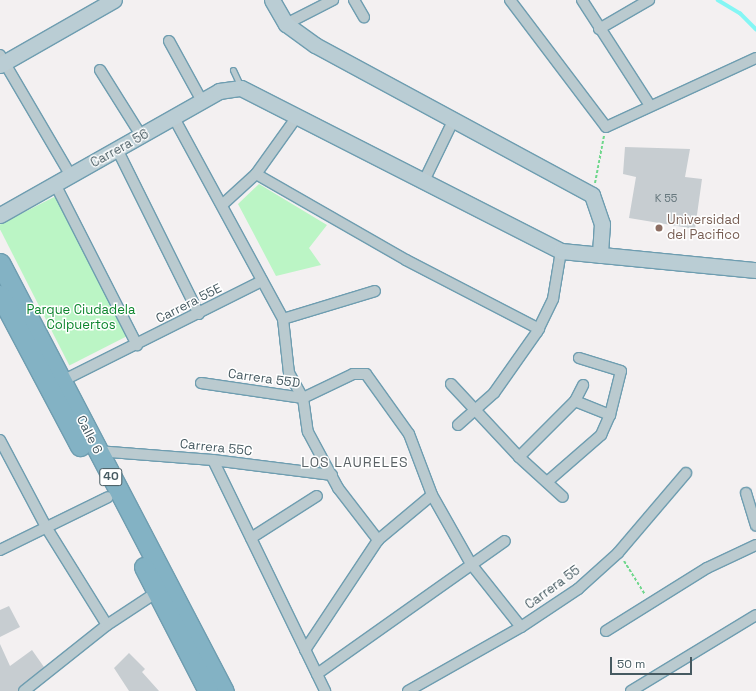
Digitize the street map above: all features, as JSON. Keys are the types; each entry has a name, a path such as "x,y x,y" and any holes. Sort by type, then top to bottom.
{"highway":[{"name":"Calle 6","path":"0,262 97,451 224,691"},
{"name":"Calle 6","path":"0,295 108,497 208,691"}],"main road":[{"path":"2,61 114,0"},
{"path":"272,0 286,24 315,45 592,195 602,224 600,255"},
{"path":"242,88 261,95 296,118 561,251 756,270"},
{"name":"Carrera 56","path":"0,215 118,151 219,91 242,88"}],"street":[{"path":"286,24 333,0"},
{"path":"354,0 364,17"},
{"path":"510,0 606,127 650,104 756,58"},
{"path":"582,0 599,29 650,104"},
{"path":"599,29 649,0"},
{"path":"169,41 202,101"},
{"path":"2,61 70,176"},
{"path":"100,70 142,137"},
{"path":"174,118 283,319 289,373 303,398 308,432 332,475 378,540"},
{"path":"222,205 256,174 296,118"},
{"path":"423,183 454,120"},
{"path":"118,151 199,314"},
{"path":"256,174 406,260 539,329"},
{"path":"55,184 137,345"},
{"path":"458,425 476,411 494,392 539,329 553,299 561,251"},
{"name":"Carrera 55E","path":"62,382 262,281"},
{"path":"283,319 375,291"},
{"path":"547,482 601,435 610,415 621,371 579,358"},
{"name":"Carrera 55D","path":"202,383 303,398 353,374 366,374 409,434 432,495"},
{"path":"451,384 519,457 563,497"},
{"path":"519,457 575,402 583,385"},
{"path":"575,402 610,415"},
{"path":"0,440 46,527 107,626"},
{"name":"Carrera 55C","path":"97,451 213,460 332,475"},
{"path":"213,460 325,691"},
{"name":"Carrera 55","path":"408,691 521,627 578,589 618,553 686,473"},
{"path":"746,493 756,525"},
{"path":"305,650 378,540 432,495 471,564 521,627"},
{"path":"251,538 317,496"},
{"path":"0,550 108,497"},
{"path":"317,674 505,541"},
{"path":"606,631 652,605 707,568 756,545"},
{"path":"24,691 107,626 157,592"},
{"path":"630,691 756,615"}],"lane":[{"path":"233,70 242,88"}],"path":[{"path":"592,195 606,127"},
{"path":"618,553 652,605"}],"green space":[{"path":"259,184 327,225 309,248 321,265 276,276 238,204"},
{"name":"Parque Ciudadela Colpuertos","path":"56,196 127,336 69,365 0,229 0,225"}],"building":[{"path":"625,147 690,149 685,177 702,179 695,229 629,218 636,177 623,174"},
{"path":"9,606 20,627 0,637 0,610"},
{"path":"0,644 10,666 32,650 44,667 18,691 0,691"},
{"path":"129,653 145,669 142,672 159,691 129,691 114,668"}],"waterway":[{"path":"718,0 740,13 756,29"}],"place":[{"name":"Universidad del Pacifico","path":"659,228"}],"district":[{"name":"LOS LAURELES","path":"355,462"}]}
